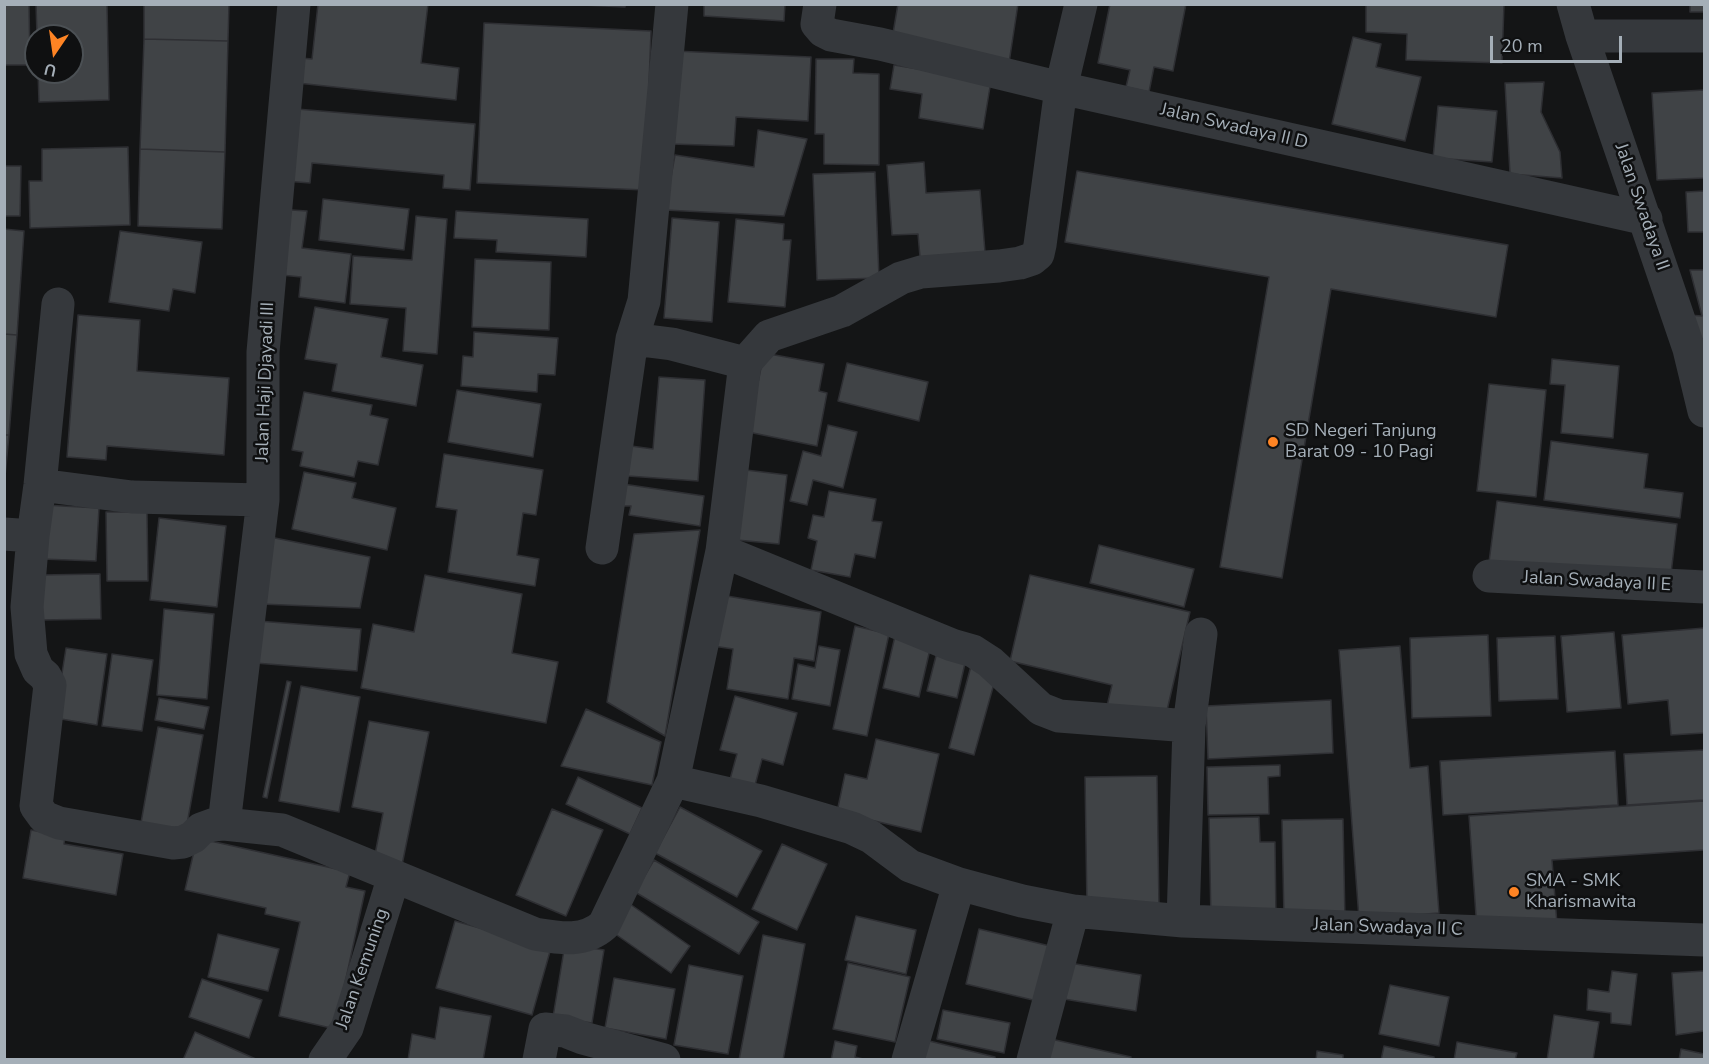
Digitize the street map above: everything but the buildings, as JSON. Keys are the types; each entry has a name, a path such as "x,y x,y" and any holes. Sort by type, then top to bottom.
{"street":[{"name":"Jalan Haji Djayadi III","path":"224,824 263,500 263,352 294,4"},
{"path":"602,548 632,339 644,301 672,4"},
{"path":"58,304 40,485 19,535 31,654 38,670 50,685 36,806 44,817 59,823 173,843 183,842 193,837 201,829 212,825 224,824 282,830 535,934 562,938 596,933 604,925 673,781 722,552 745,363 769,336 842,311 901,278 921,272 999,266 1032,259 1038,254 1061,88 1081,4"},
{"name":"Jalan Swadaya II","path":"1573,4 1646,219 1697,349 1704,411"},
{"name":"Jalan Swadaya II D","path":"822,18 831,35 880,44 1061,88 1646,219"},
{"path":"1582,36 1704,36"},
{"path":"632,339 672,344 745,363"},
{"path":"40,485 132,497 263,500"},
{"path":"722,552 941,641 973,651 990,662 1041,708 1059,716 1189,726"},
{"name":"Jalan Swadaya II E","path":"1489,576 1704,587"},
{"path":"1183,921 1189,726 1201,634"},
{"name":"Jalan Swadaya II C","path":"673,781 761,801 852,828 871,837 910,866 959,884 1022,901 1073,911 1183,921 1704,940"},
{"name":"Jalan Kemuning","path":"325,1059 347,1028 394,876"},
{"path":"908,1059 959,884"},
{"path":"1033,1059 1073,911"},
{"path":"539,1059 545,1029 565,1031 583,1038 664,1059"}],"place":[{"name":"SD Negeri Tanjung Barat 09 - 10 Pagi","path":"1273,442"},
{"name":"SMA - SMK Kharismawita","path":"1514,892"}]}
